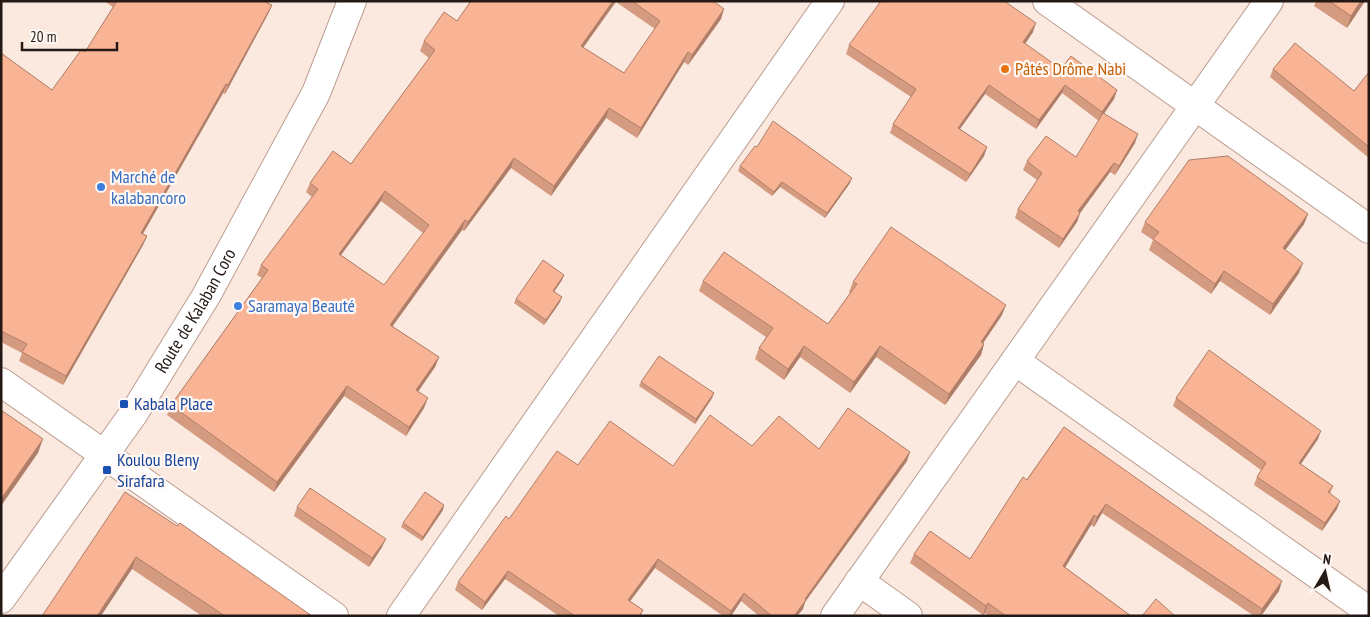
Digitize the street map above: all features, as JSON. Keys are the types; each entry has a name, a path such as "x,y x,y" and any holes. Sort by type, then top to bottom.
{"street":[{"name":"Route de Kalaban Coro","path":"1,599 134,413 206,296 316,93 352,1"},
{"path":"401,616 830,1"},
{"path":"1047,1 1369,229"},
{"path":"835,616 1270,1"},
{"path":"1015,361 1369,611"},
{"path":"1,382 334,616"},
{"path":"859,581 908,616"}],"building":[{"name":"Marché de kalabancoro","path":"117,1 268,1 267,3 272,5 228,85 226,84 141,233 147,236 66,376 22,352 27,344 1,331 1,53 52,90 81,50 85,52"},
{"path":"471,1 613,1 581,46 624,73 660,21 632,1 713,1 724,9 692,55 688,52 641,128 609,108 554,186 514,158 468,222 465,220 390,325 439,357 416,390 428,398 409,427 347,386 277,482 171,405 268,270 261,265 318,189 310,183 333,151 351,164 435,50 424,41 444,12 457,21","holes":["385,191 429,225 384,285 339,254"]},
{"path":"881,1 1004,1 1036,23 1023,42 1061,69 1071,56 1117,90 1102,112 1065,85 1039,120 989,85 958,128 987,147 970,174 893,124 916,89 849,45"},
{"path":"1329,1 1361,1 1351,16"},
{"path":"1295,43 1354,91 1369,72 1369,147 1273,69"},
{"path":"1103,113 1138,134 1119,166 1114,163 1078,211 1080,213 1063,239 1018,209 1042,173 1027,161 1046,136 1076,157"},
{"path":"773,121 852,178 827,213 782,182 774,192 740,166 755,146 757,147"},
{"path":"1228,156 1308,214 1283,248 1303,263 1273,304 1224,271 1215,284 1153,239 1159,232 1145,222 1189,160"},
{"path":"891,227 1006,305 981,342 984,344 949,394 880,346 854,382 804,346 788,369 759,348 773,328 703,281 724,252 828,324 857,284 853,282"},
{"path":"543,260 564,275 553,291 562,297 546,320 516,299"},
{"path":"1209,350 1321,431 1299,463 1333,486 1328,492 1340,501 1325,523 1257,477 1266,463 1176,398"},
{"path":"659,356 714,393 696,419 641,382"},
{"path":"848,408 910,452 794,616 772,616 744,593 731,611 658,559 628,600 643,610 639,616 575,616 508,571 485,602 458,582 506,516 509,519 557,451 578,465 610,421 673,466 710,415 752,446 779,416 819,449"},
{"path":"1,410 43,439 1,499"},
{"path":"1064,427 1282,581 1262,609 1106,504 1097,517 1094,515 1063,566 1131,616 1006,616 988,603 986,606 914,554 930,531 970,559 1023,477 1027,480"},
{"path":"310,488 386,539 372,558 297,507"},
{"path":"125,492 177,526 180,523 312,616 225,616 136,557 97,616 42,616"},
{"path":"425,492 444,505 423,537 403,523"},
{"path":"1156,599 1175,616 1142,616"}],"place":[{"name":"Pâtés Drôme Nabi","path":"1005,69"},
{"name":"Marché de kalabancoro","path":"101,187"},
{"name":"Saramaya Beauté","path":"238,306"},
{"name":"Kabala Place","path":"124,404"},
{"name":"Koulou Bleny Sirafara","path":"107,470"}]}
